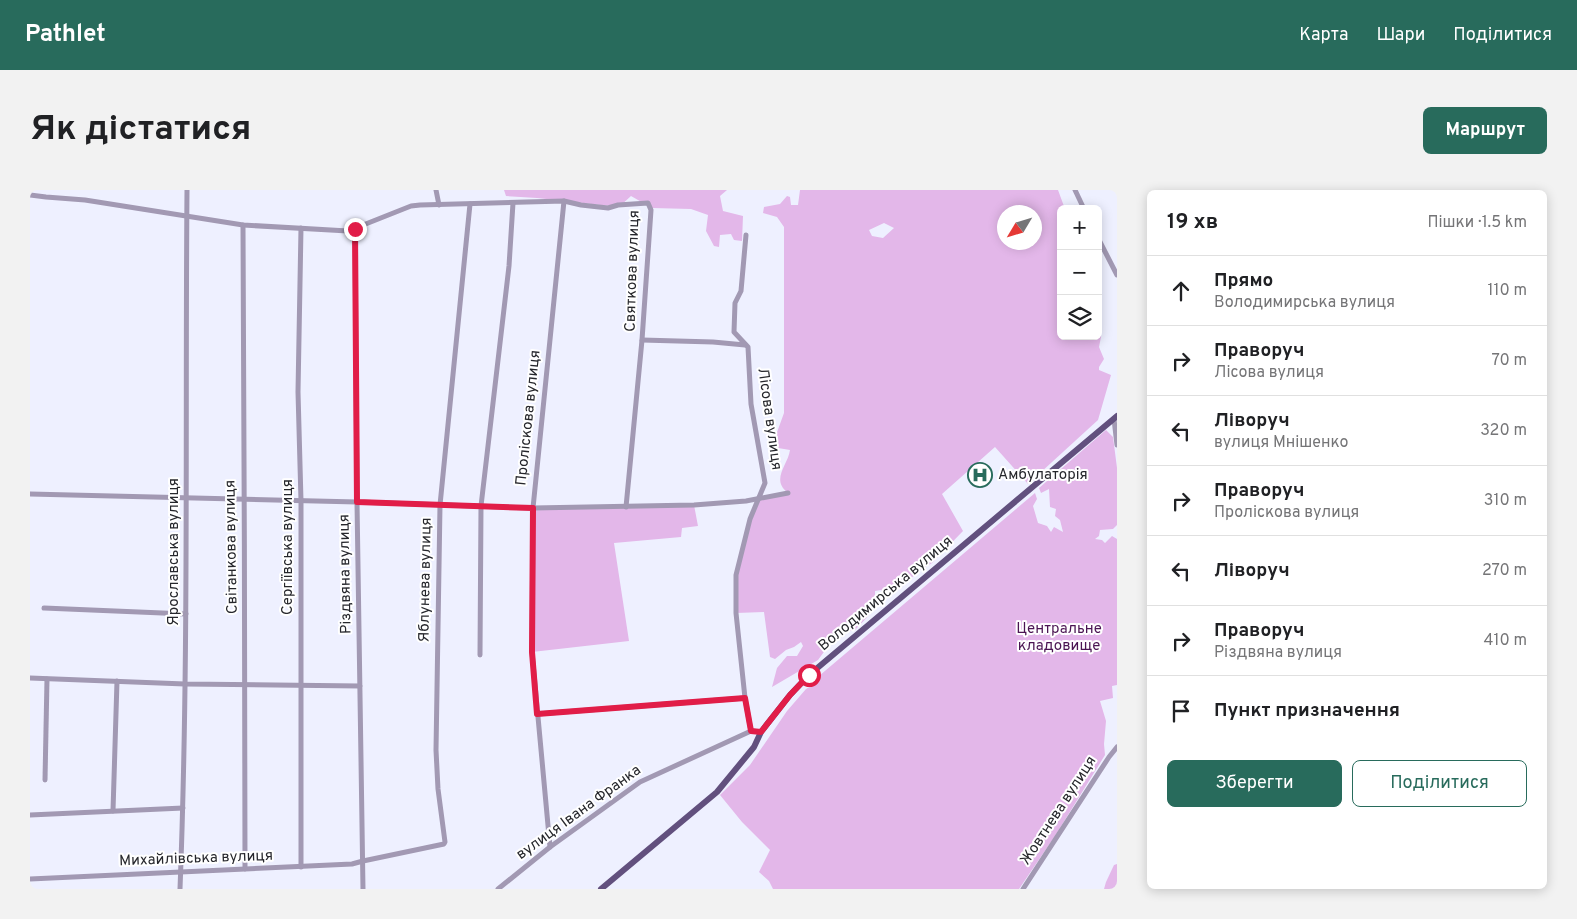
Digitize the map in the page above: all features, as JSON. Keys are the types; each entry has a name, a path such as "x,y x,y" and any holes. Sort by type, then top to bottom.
{"main road":[{"name":"Володимирська вулиця","path":"602,889 716,792 754,747 761,732 790,695 809,675 1115,418"}],"street":[{"name":"Ярославська вулиця","path":"180,889 186,684 187,190"},
{"path":"436,190 439,205"},
{"path":"1074,190 1082,205"},
{"name":"Святкова вулиця","path":"30,194 86,200 243,225 348,231 411,206 564,201 608,208 618,205 648,203 651,210 642,340 626,507"},
{"name":"Проліскова вулиця","path":"550,847 532,652 533,508 564,201"},
{"path":"480,655 481,506 509,266 513,203"},
{"name":"Яблунева вулиця","path":"363,861 442,845 445,842 438,789 436,750 440,504 470,204"},
{"name":"Світанкова вулиця","path":"243,225 243,499 246,685 245,869"},
{"name":"Сергіївська вулиця","path":"301,228 298,392 301,500 301,867"},
{"name":"Різдвяна вулиця","path":"355,229 357,502 364,889"},
{"name":"Лісова вулиця","path":"746,235 741,291 734,303 734,332 748,347 751,404 765,483 757,500 736,575 736,613 745,698 751,731"},
{"path":"1102,246 1117,276"},
{"path":"642,340 746,345"},
{"path":"1115,418 1117,445"},
{"path":"30,494 301,500 533,508 694,505 757,500 788,492"},
{"path":"44,608 186,614"},
{"path":"30,678 186,684 360,686"},
{"path":"45,780 47,679"},
{"path":"113,811 117,681"},
{"path":"537,714 745,698"},
{"path":"751,731 761,732"},
{"name":"вулиця Івана Франка","path":"498,889 550,847 640,782 751,731"},
{"name":"Жовтнева вулиця","path":"1025,888 1117,747"},
{"path":"30,815 183,808"},
{"name":"Михайлівська вулиця","path":"30,879 301,867 352,864 363,861"}],"green space":[{"path":"504,190 727,190 720,196 723,211 743,216 742,241 734,240 731,234 720,235 719,247 714,246 706,231 708,215 691,209 652,208 631,196 619,207 506,196"},
{"path":"800,190 1058,190 1064,205 1057,205 1057,340 1100,340 1099,347 1104,359 1099,370 1111,375 1098,420 1028,484 995,447 942,494 963,531 932,563 918,571 914,576 884,594 881,590 875,591 875,609 855,630 837,634 818,660 772,687 777,668 787,656 797,656 803,646 801,642 786,650 775,659 770,657 764,612 736,613 736,575 757,500 787,492 782,487 780,477 790,450 778,448 776,435 784,413 784,227 777,217 763,213 764,207 780,204 787,196 790,197 791,205 798,205","holes":["884,223 894,228 883,238 872,236 869,230"]},
{"name":"Центральне кладовище","path":"1106,430 1113,437 1117,468 1117,525 1113,529 1100,530 1099,536 1095,539 1102,540 1105,543 1112,536 1117,539 1117,685 1112,686 1113,698 1100,701 1106,721 1105,755 1055,836 1019,889 773,889 769,881 759,872 770,850 742,822 720,795 750,765 787,711 806,689 816,683 819,676 1035,493 1037,499 1033,506 1038,523 1047,526 1051,532 1054,527 1063,532 1060,520 1055,516 1056,509 1050,507 1049,489 1041,493 1039,488"},
{"path":"694,505 698,526 682,528 681,537 614,543 629,641 532,652 533,508"},
{"path":"1117,864 1117,889 1104,889 1114,865"}],"place":[{"name":"Амбулаторія","path":"980,475"}],"route":[{"path":"355,229 357,502 533,508 532,652 537,714 745,698 751,731 761,732 790,695 809,675"}]}
